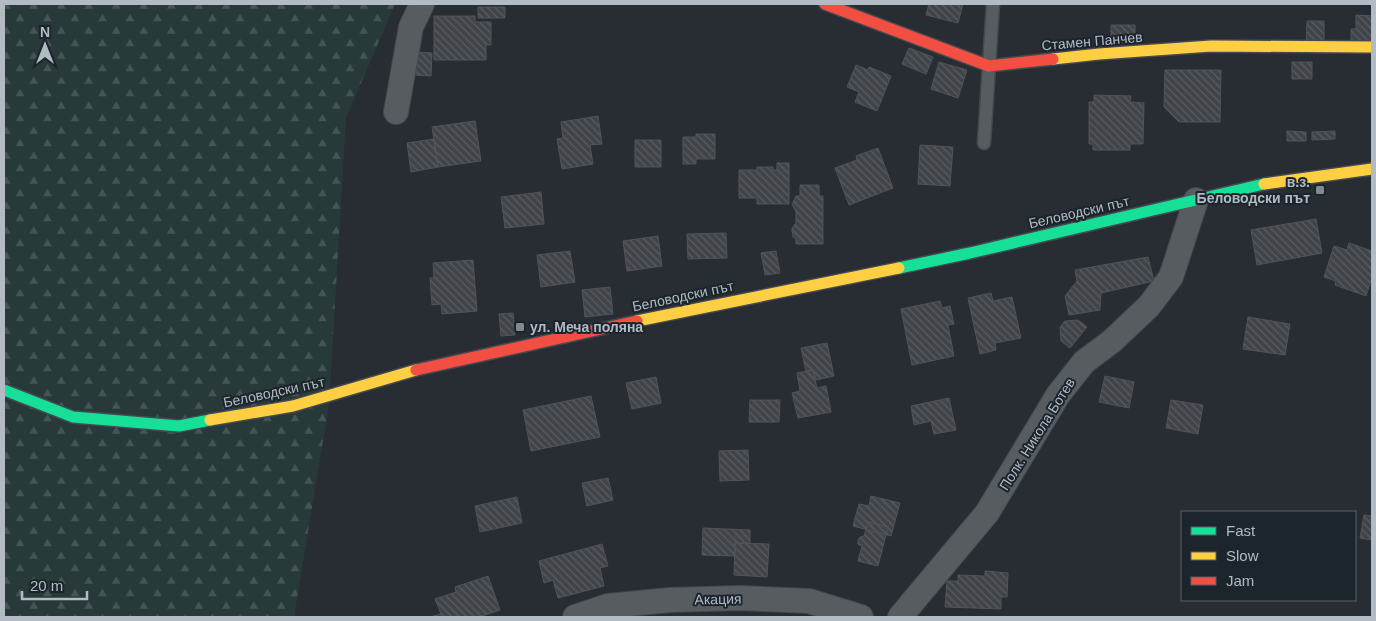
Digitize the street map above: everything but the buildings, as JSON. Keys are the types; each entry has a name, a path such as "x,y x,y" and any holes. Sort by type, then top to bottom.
{"street":[{"path":"396,112 411,27 422,4"},
{"name":"Стамен Панчев","path":"825,4 989,66 1099,54 1211,46 1372,47"},
{"name":"Беловодски път","path":"4,390 73,417 178,426 293,406 423,368 666,315 970,253 1272,182 1372,169"},
{"name":"Полк. Никола Ботев","path":"900,617 987,513 1058,395 1084,362 1112,341 1149,306 1171,277 1196,200"},
{"name":"Акация","path":"574,617 608,606 670,600 740,598 809,601 861,617"}],"lane":[{"path":"984,143 993,4"}],"green space":[{"path":"4,4 395,4 346,118 329,404 294,617 4,617"}],"traffic: fast":[{"path":"899,268 1264,184"},
{"path":"4,390 73,417 179,426 210,420"}],"traffic: slow":[{"path":"1053,59 1211,46 1372,47"},
{"path":"1264,184 1372,169"},
{"path":"637,321 899,268"},
{"path":"210,420 293,406 416,370"}],"traffic: jam":[{"path":"825,4 989,66 1053,59"},
{"path":"416,370 637,321"}],"place":[{"name":"в.з. Беловодски път","path":"1320,190"},
{"name":"ул. Меча поляна","path":"520,327"}]}
